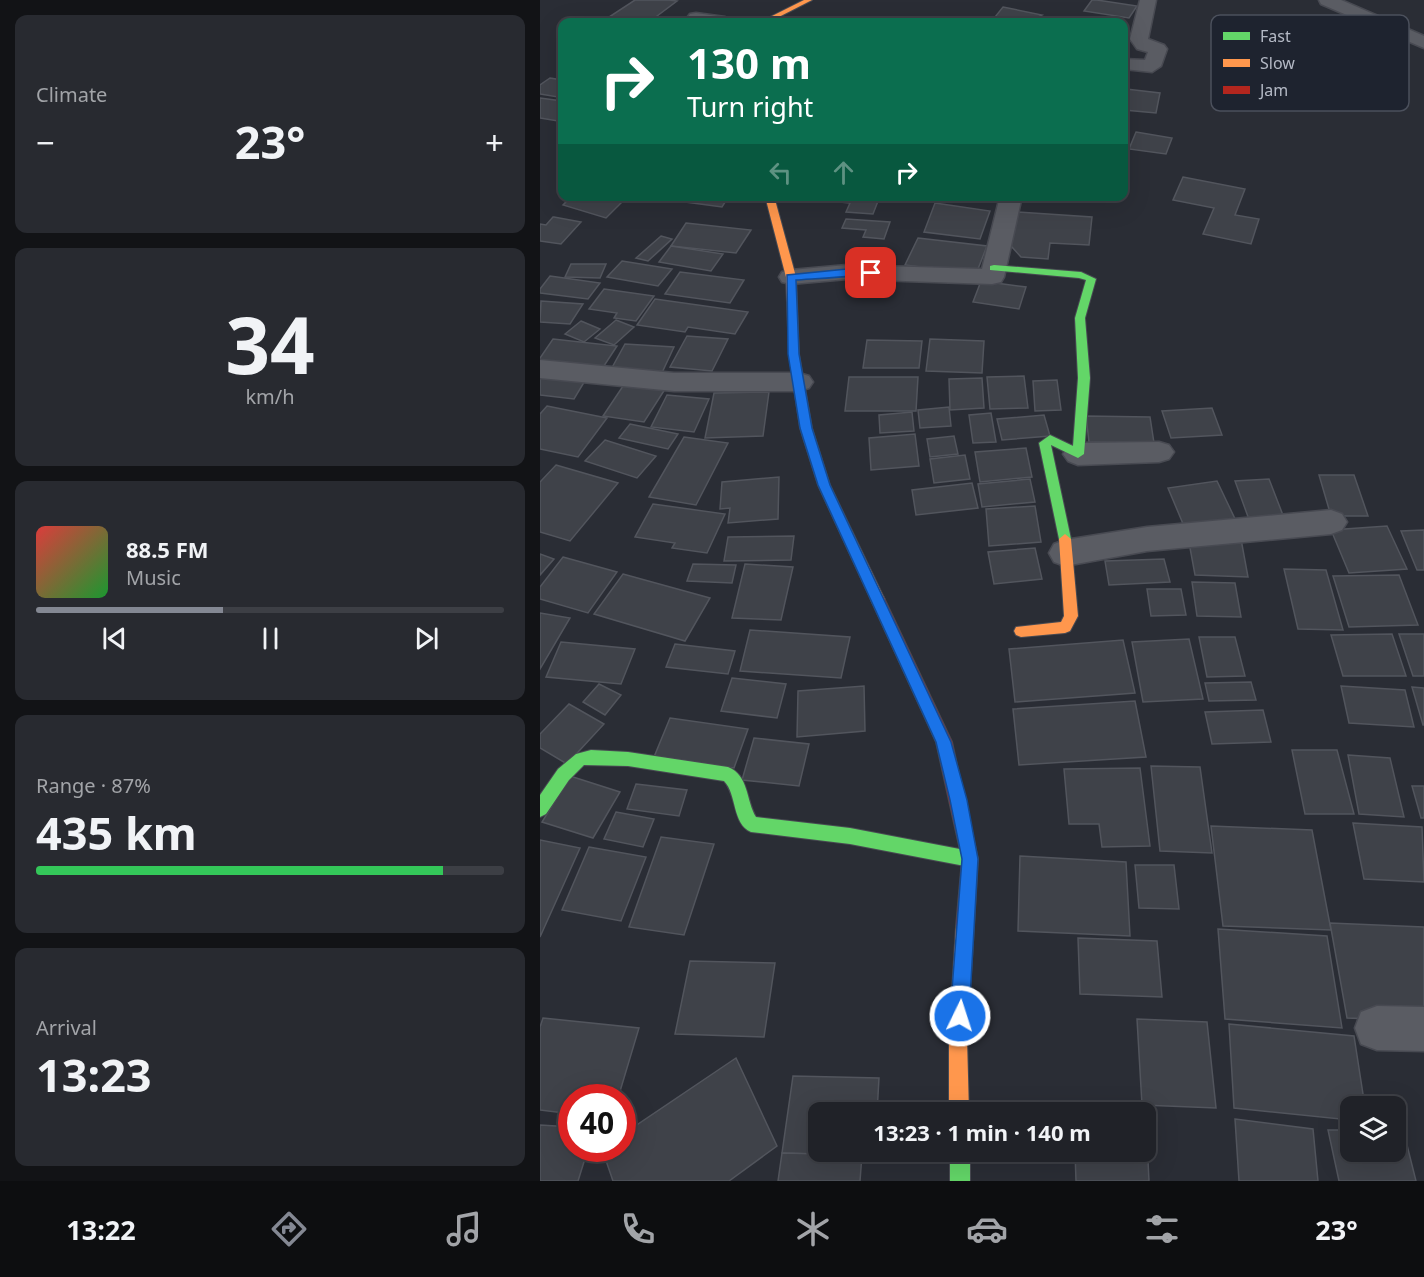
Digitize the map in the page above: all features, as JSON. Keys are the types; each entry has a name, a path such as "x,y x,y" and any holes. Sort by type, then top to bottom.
{"street":[{"path":"772,18 809,0"},
{"path":"1128,64 1152,66 1156,59 1158,49 1143,45 1139,39 1148,0"},
{"path":"1327,0 1361,15"},
{"path":"1409,36 1424,43"},
{"path":"771,201 797,277 794,354 806,428 824,485 944,742 970,859 958,1039 959,1102"},
{"path":"797,277 847,272 990,278 1003,236 1002,222 1009,201"},
{"path":"994,268 1082,275 1091,279 1080,318 1084,378 1078,454"},
{"path":"540,369 674,382 799,382"},
{"path":"1021,631 1065,627 1070,622 1065,540 1045,443 1050,439 1078,454 1159,452"},
{"path":"1065,553 1147,539 1331,522"},
{"path":"540,809 571,767 582,758 611,758 697,772 728,774 735,779 742,791 742,810 751,824 850,836 970,859"},
{"path":"1377,1028 1424,1029"},
{"path":"960,1162 960,1181"}],"building":[{"path":"635,0 677,1 654,18 609,17"},
{"path":"1092,0 1137,6 1129,18 1084,11"},
{"path":"1003,7 1042,15 1036,18 994,18"},
{"path":"550,78 558,79 558,97 540,94 540,85"},
{"path":"1128,89 1160,93 1156,113 1128,110"},
{"path":"540,98 558,100 558,121 540,118"},
{"path":"1136,132 1172,138 1166,154 1129,149"},
{"path":"1183,177 1245,189 1235,215 1259,219 1251,244 1203,234 1214,208 1173,200"},
{"path":"567,201 623,201 606,218 563,205"},
{"path":"677,201 726,201 722,207"},
{"path":"830,201 878,201 873,214 846,212 850,203"},
{"path":"935,203 990,211 980,239 924,232"},
{"path":"1018,212 1092,217 1089,245 1050,243 1048,259 1021,257 1011,246"},
{"path":"553,217 581,222 561,244 540,241 540,224 546,225"},
{"path":"846,219 890,222 884,239 863,237 866,230 842,228"},
{"path":"686,223 751,230 736,253 671,246"},
{"path":"661,236 672,239 648,261 636,258"},
{"path":"918,238 987,246 976,274 905,265"},
{"path":"671,246 723,254 711,271 659,262"},
{"path":"622,261 672,269 658,286 607,277"},
{"path":"571,264 606,264 600,278 565,277"},
{"path":"680,272 744,280 730,303 665,294"},
{"path":"550,276 600,283 588,299 540,293 540,289"},
{"path":"981,281 1026,287 1019,309 973,302"},
{"path":"604,289 654,296 636,321 614,318 617,313 589,309"},
{"path":"655,299 748,312 735,334 688,327 685,332 637,325"},
{"path":"541,301 583,304 570,324 540,322"},
{"path":"616,320 634,327 614,345 595,338"},
{"path":"581,321 600,329 584,342 565,334"},
{"path":"687,336 728,339 712,371 670,367"},
{"path":"553,339 617,346 600,372 540,365 540,358"},
{"path":"930,339 984,341 982,373 926,371"},
{"path":"867,340 922,341 919,368 863,368"},
{"path":"625,344 674,347 660,377 609,373"},
{"path":"540,374 586,379 574,399 540,395"},
{"path":"1024,376 1028,408 990,409 987,377"},
{"path":"849,377 918,377 916,411 845,411"},
{"path":"982,378 984,408 950,410 949,379"},
{"path":"627,380 667,386 644,422 603,416"},
{"path":"1057,380 1061,410 1035,411 1033,381"},
{"path":"769,392 763,436 705,438 714,393"},
{"path":"667,395 709,399 694,432 651,427"},
{"path":"547,406 607,418 578,457 540,449 540,414"},
{"path":"949,407 951,426 920,428 918,410"},
{"path":"1212,408 1222,435 1171,438 1162,411"},
{"path":"912,412 914,431 880,433 879,415"},
{"path":"991,413 996,442 973,443 969,415"},
{"path":"1044,415 1050,436 1002,440 997,419"},
{"path":"1086,416 1150,417 1154,443 1089,442"},
{"path":"630,424 678,434 668,449 619,438"},
{"path":"915,434 919,466 871,470 869,438"},
{"path":"954,436 958,454 930,457 927,439"},
{"path":"684,437 728,443 696,505 649,497"},
{"path":"605,440 656,456 637,478 585,461"},
{"path":"1026,448 1032,477 980,482 975,452"},
{"path":"965,455 970,479 934,483 930,459"},
{"path":"556,465 618,483 570,541 540,532 540,482"},
{"path":"1319,475 1354,475 1368,516 1331,516"},
{"path":"779,477 778,519 728,523 730,508 720,509 722,482"},
{"path":"1030,479 1035,502 982,507 978,484"},
{"path":"1269,479 1286,523 1251,525 1235,481"},
{"path":"1217,481 1237,523 1186,531 1168,488"},
{"path":"972,483 978,508 916,515 912,490"},
{"path":"653,504 725,514 707,553 672,548 675,543 635,537"},
{"path":"1035,506 1041,542 989,546 986,509"},
{"path":"1387,526 1407,569 1349,573 1331,530"},
{"path":"1424,530 1424,570 1417,570 1401,531"},
{"path":"794,536 791,560 724,561 728,537"},
{"path":"1188,537 1241,539 1248,577 1195,575"},
{"path":"1035,548 1042,579 994,584 988,552"},
{"path":"540,554 554,559 540,575"},
{"path":"563,557 617,572 588,613 540,599 540,587"},
{"path":"1164,559 1170,582 1109,585 1105,561"},
{"path":"693,564 736,565 732,583 687,581"},
{"path":"745,564 793,567 781,620 732,618"},
{"path":"1284,569 1326,570 1343,630 1298,629"},
{"path":"623,574 710,598 685,641 594,614"},
{"path":"1399,575 1418,625 1349,627 1333,576"},
{"path":"1192,582 1235,583 1241,617 1197,616"},
{"path":"1147,589 1181,589 1186,615 1151,616"},
{"path":"540,613 570,618 540,669"},
{"path":"750,630 850,637 841,678 740,671"},
{"path":"1392,634 1406,676 1343,676 1331,635"},
{"path":"1399,634 1424,634 1424,676 1413,676"},
{"path":"1199,637 1235,637 1245,676 1207,677"},
{"path":"1189,639 1203,699 1143,702 1132,642"},
{"path":"1123,640 1135,693 1015,702 1009,649"},
{"path":"561,642 635,649 621,684 546,677"},
{"path":"675,644 735,651 728,674 666,667"},
{"path":"732,678 786,684 777,718 721,711"},
{"path":"1251,682 1256,700 1209,701 1205,683"},
{"path":"599,684 621,695 605,715 583,702"},
{"path":"864,686 865,731 797,737 798,691"},
{"path":"1341,686 1405,690 1414,727 1349,723"},
{"path":"1412,687 1424,688 1424,725 1423,725"},
{"path":"1135,701 1146,757 1019,765 1013,709"},
{"path":"569,704 604,724 567,764 540,748 540,734"},
{"path":"1263,710 1271,742 1212,744 1205,712"},
{"path":"670,718 748,729 734,768 654,757"},
{"path":"754,738 809,744 799,786 742,780"},
{"path":"1292,750 1337,750 1354,814 1305,814"},
{"path":"1348,755 1390,758 1404,817 1359,814"},
{"path":"1151,766 1200,767 1212,853 1160,851"},
{"path":"1140,768 1150,846 1102,847 1099,824 1069,824 1064,769"},
{"path":"570,776 620,792 593,838 542,822"},
{"path":"636,784 687,790 679,816 627,809"},
{"path":"1412,786 1424,786 1424,818 1421,818"},
{"path":"616,812 654,819 643,847 604,839"},
{"path":"1353,823 1422,827 1424,882 1364,879"},
{"path":"1211,826 1312,830 1331,930 1223,926"},
{"path":"661,837 714,844 684,935 629,927"},
{"path":"540,840 580,848 540,937"},
{"path":"589,847 646,857 621,921 562,910"},
{"path":"1020,856 1126,862 1130,936 1018,931"},
{"path":"1135,865 1174,865 1179,909 1139,908"},
{"path":"1330,923 1424,927 1424,1021 1347,1018"},
{"path":"1218,929 1327,936 1342,1028 1225,1019"},
{"path":"1078,938 1157,941 1162,997 1080,994"},
{"path":"690,961 775,963 764,1037 675,1034"},
{"path":"543,1018 639,1028 622,1084 558,1084 558,1112 540,1110 540,1027"},
{"path":"1137,1019 1207,1022 1216,1108 1156,1106 1156,1102 1142,1102"},
{"path":"1229,1024 1354,1036 1363,1096 1340,1096 1340,1119 1234,1108"},
{"path":"736,1058 777,1146 729,1181 613,1181 606,1162 636,1162 636,1126"},
{"path":"793,1076 879,1078 878,1102 808,1102 808,1154 782,1153"},
{"path":"1235,1119 1313,1129 1318,1181 1239,1181"},
{"path":"540,1125 558,1126 558,1162 584,1162 578,1181 540,1181"},
{"path":"1328,1130 1340,1130 1340,1162 1406,1162 1406,1141 1416,1181 1339,1181"},
{"path":"782,1153 808,1154 808,1162 861,1162 860,1181 778,1181"},
{"path":"1075,1162 1148,1162 1149,1181 1076,1181"}],"traffic: fast":[{"path":"994,268 1081,275 1091,279 1080,318 1084,378 1078,454 1050,439 1045,443 1065,539"},
{"path":"540,809 563,774 581,759 591,757 628,759 728,774 737,785 744,810 751,824 850,836 970,859"},
{"path":"960,1162 960,1181"}],"traffic: slow":[{"path":"772,18 809,0"},
{"path":"770,201 791,277 794,354 806,428 824,485 878,600"},
{"path":"1021,631 1065,627 1071,616 1065,539"},
{"path":"959,1102 958,1039 965,927"}],"traffic: jam":[{"path":"878,600 944,742 970,859 965,927"}],"route":[{"path":"871,273 847,272 791,277 794,354 806,428 824,485 944,742 970,859 960,1016"}]}
